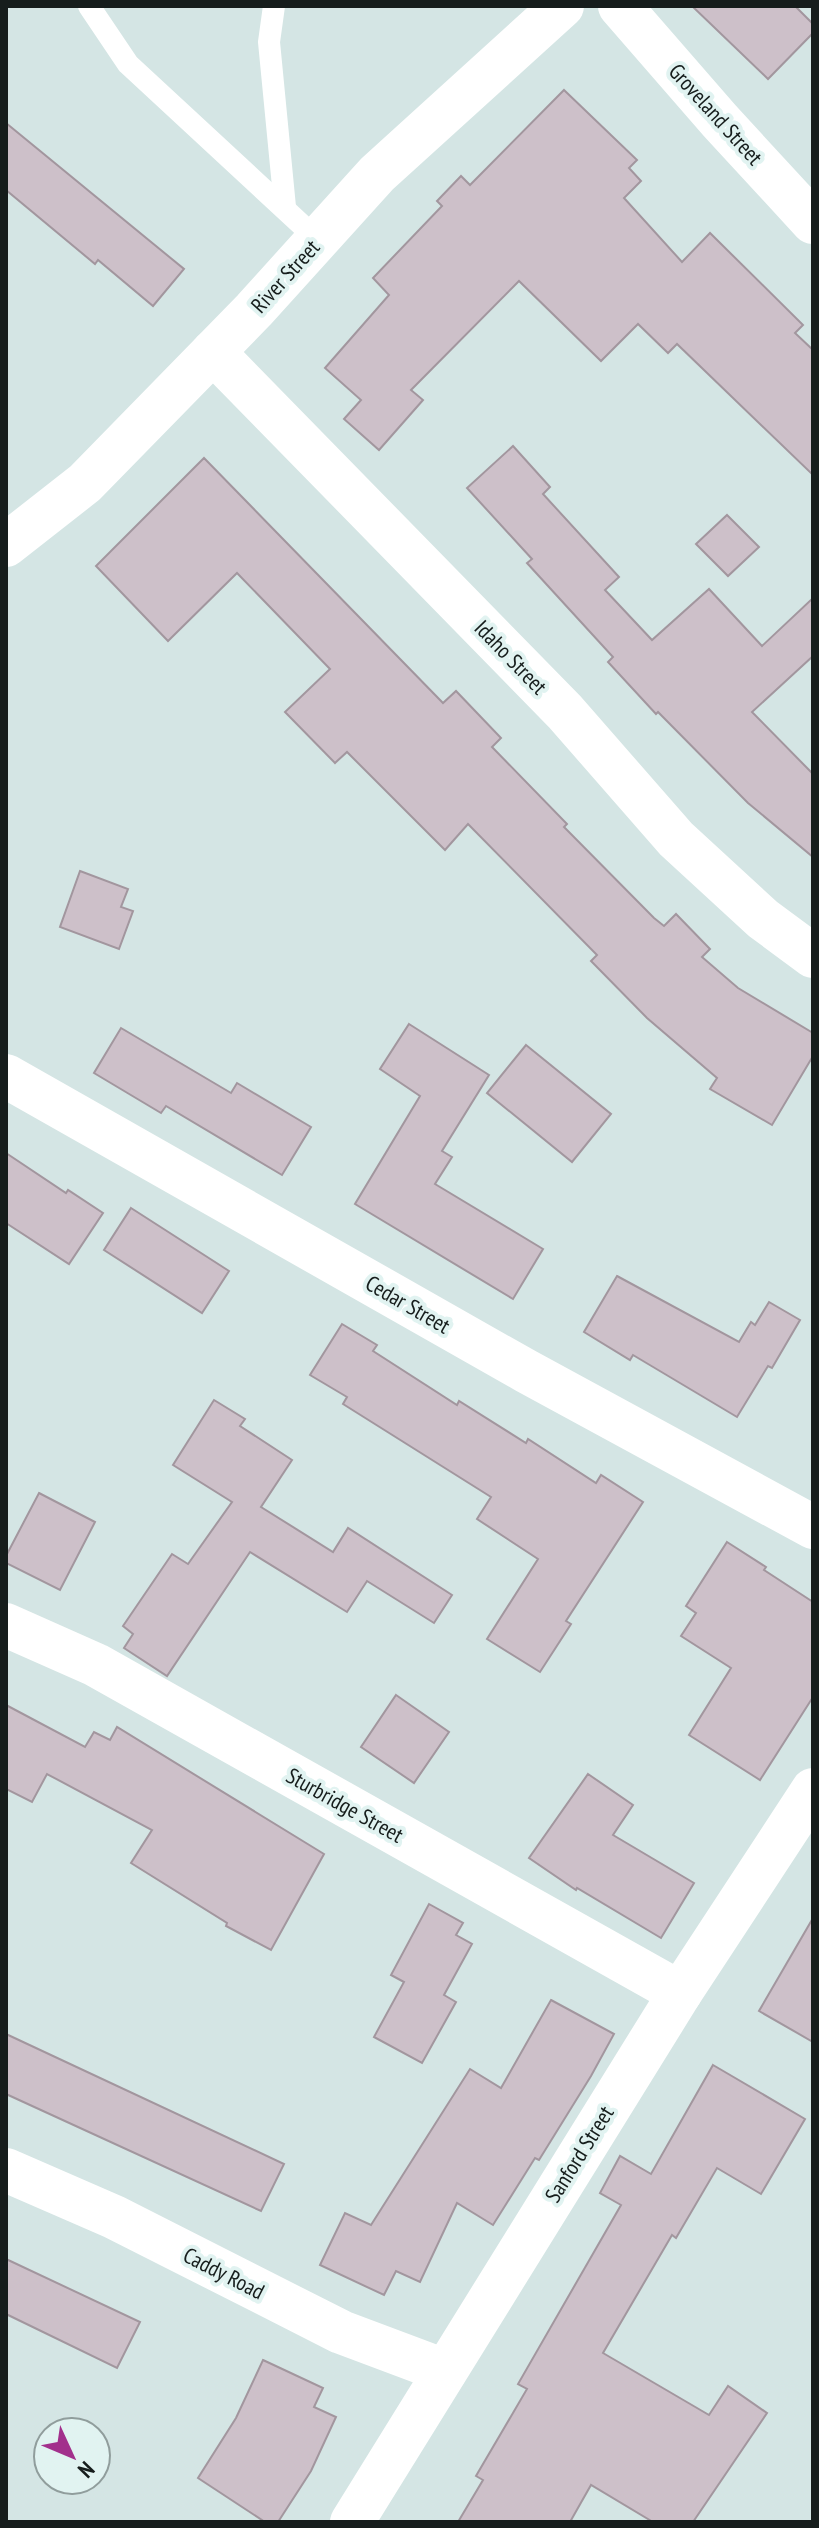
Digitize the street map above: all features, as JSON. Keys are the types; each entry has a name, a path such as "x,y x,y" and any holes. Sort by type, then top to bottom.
{"street":[{"name":"River Street","path":"6,545 85,483 213,352 377,174 562,6"},
{"name":"Groveland Street","path":"620,6 813,222"},
{"name":"Idaho Street","path":"213,352 565,712 676,839 763,919 813,956"},
{"name":"Cedar Street","path":"6,1076 513,1363 813,1527"},
{"name":"Sturbridge Street","path":"6,1625 96,1665 680,1993"},
{"name":"Sanford Street","path":"352,2522 680,1993 813,1790"},
{"name":"Caddy Road","path":"6,2170 114,2217 341,2332 445,2371"}],"lane":[{"path":"89,6 128,64 318,240"},
{"path":"274,6 269,42 285,207"}],"building":[{"path":"692,6 795,6 813,24 813,33 768,79"},
{"path":"564,90 637,160 629,168 641,181 624,198 682,262 710,233 803,325 795,333 813,350 813,475 677,344 668,353 638,324 601,361 519,281 411,390 423,400 379,450 344,419 361,400 325,368 389,295 373,278 442,206 437,201 461,176 470,185"},
{"path":"6,123 184,269 153,306 98,260 95,264 6,190"},
{"path":"513,446 550,487 543,494 619,577 605,590 652,640 709,589 762,646 813,598 813,656 752,712 813,774 813,857 748,803 658,712 656,714 608,662 613,657 527,563 532,559 467,488"},
{"path":"204,458 443,703 456,691 501,738 492,747 567,824 564,827 654,918 664,926 676,914 710,949 702,957 738,988 813,1033 813,1056 772,1125 710,1089 717,1078 647,1018 591,961 597,955 468,824 445,850 347,752 335,763 285,712 330,669 237,573 168,641 96,566"},
{"path":"727,515 759,547 728,576 696,544"},
{"path":"80,871 128,889 121,907 133,911 119,949 60,927"},
{"path":"409,1024 489,1075 442,1151 452,1157 435,1184 543,1249 513,1299 355,1204 420,1096 380,1069"},
{"path":"121,1028 231,1093 237,1083 311,1127 282,1175 166,1106 161,1113 94,1073"},
{"path":"526,1045 611,1114 572,1162 487,1093"},
{"path":"6,1153 66,1193 68,1190 103,1213 69,1264 6,1223"},
{"path":"131,1208 229,1271 202,1313 104,1250"},
{"path":"617,1276 739,1342 751,1322 755,1325 769,1302 800,1320 772,1368 768,1366 737,1417 633,1355 630,1360 584,1332"},
{"path":"342,1324 377,1345 373,1351 457,1405 459,1401 526,1443 528,1439 596,1483 601,1475 643,1502 566,1621 571,1624 540,1672 487,1639 538,1559 477,1519 491,1497 343,1404 347,1397 310,1375"},
{"path":"214,1400 245,1419 240,1426 292,1460 261,1507 333,1552 348,1528 452,1595 434,1623 367,1581 347,1612 250,1552 167,1676 124,1648 133,1634 123,1626 172,1554 188,1564 232,1502 173,1465"},
{"path":"39,1493 95,1522 60,1590 6,1563 6,1556"},
{"path":"727,1542 813,1602 813,1697 760,1780 689,1735 731,1668 681,1636 696,1613 686,1606"},
{"path":"396,1695 449,1732 414,1783 361,1747"},
{"path":"6,1705 85,1747 94,1732 110,1740 117,1727 324,1854 271,1950 226,1926 227,1923 131,1863 152,1830 47,1774 32,1802 6,1789"},
{"path":"588,1774 633,1805 613,1835 694,1883 661,1938 576,1890 529,1858"},
{"path":"429,1904 463,1923 456,1935 472,1944 444,1995 456,2002 422,2063 374,2037 404,1982 391,1975"},
{"path":"813,1918 813,2042 759,2011"},
{"path":"551,2000 614,2034 539,2160 535,2158 493,2225 457,2203 420,2282 396,2271 384,2295 320,2265 345,2213 371,2225 470,2069 501,2088"},
{"path":"6,2034 284,2164 261,2211 6,2094"},
{"path":"713,2065 805,2119 761,2194 717,2168 676,2238 672,2235 603,2353 709,2415 728,2386 767,2413 693,2522 653,2522 591,2485 570,2522 458,2522 483,2480 476,2476 527,2389 518,2384 621,2205 600,2193 620,2156 651,2174"},
{"path":"6,2259 140,2322 117,2368 6,2314"},
{"path":"263,2360 323,2388 314,2407 336,2417 311,2471 278,2522 265,2522 198,2478 236,2418"}]}
